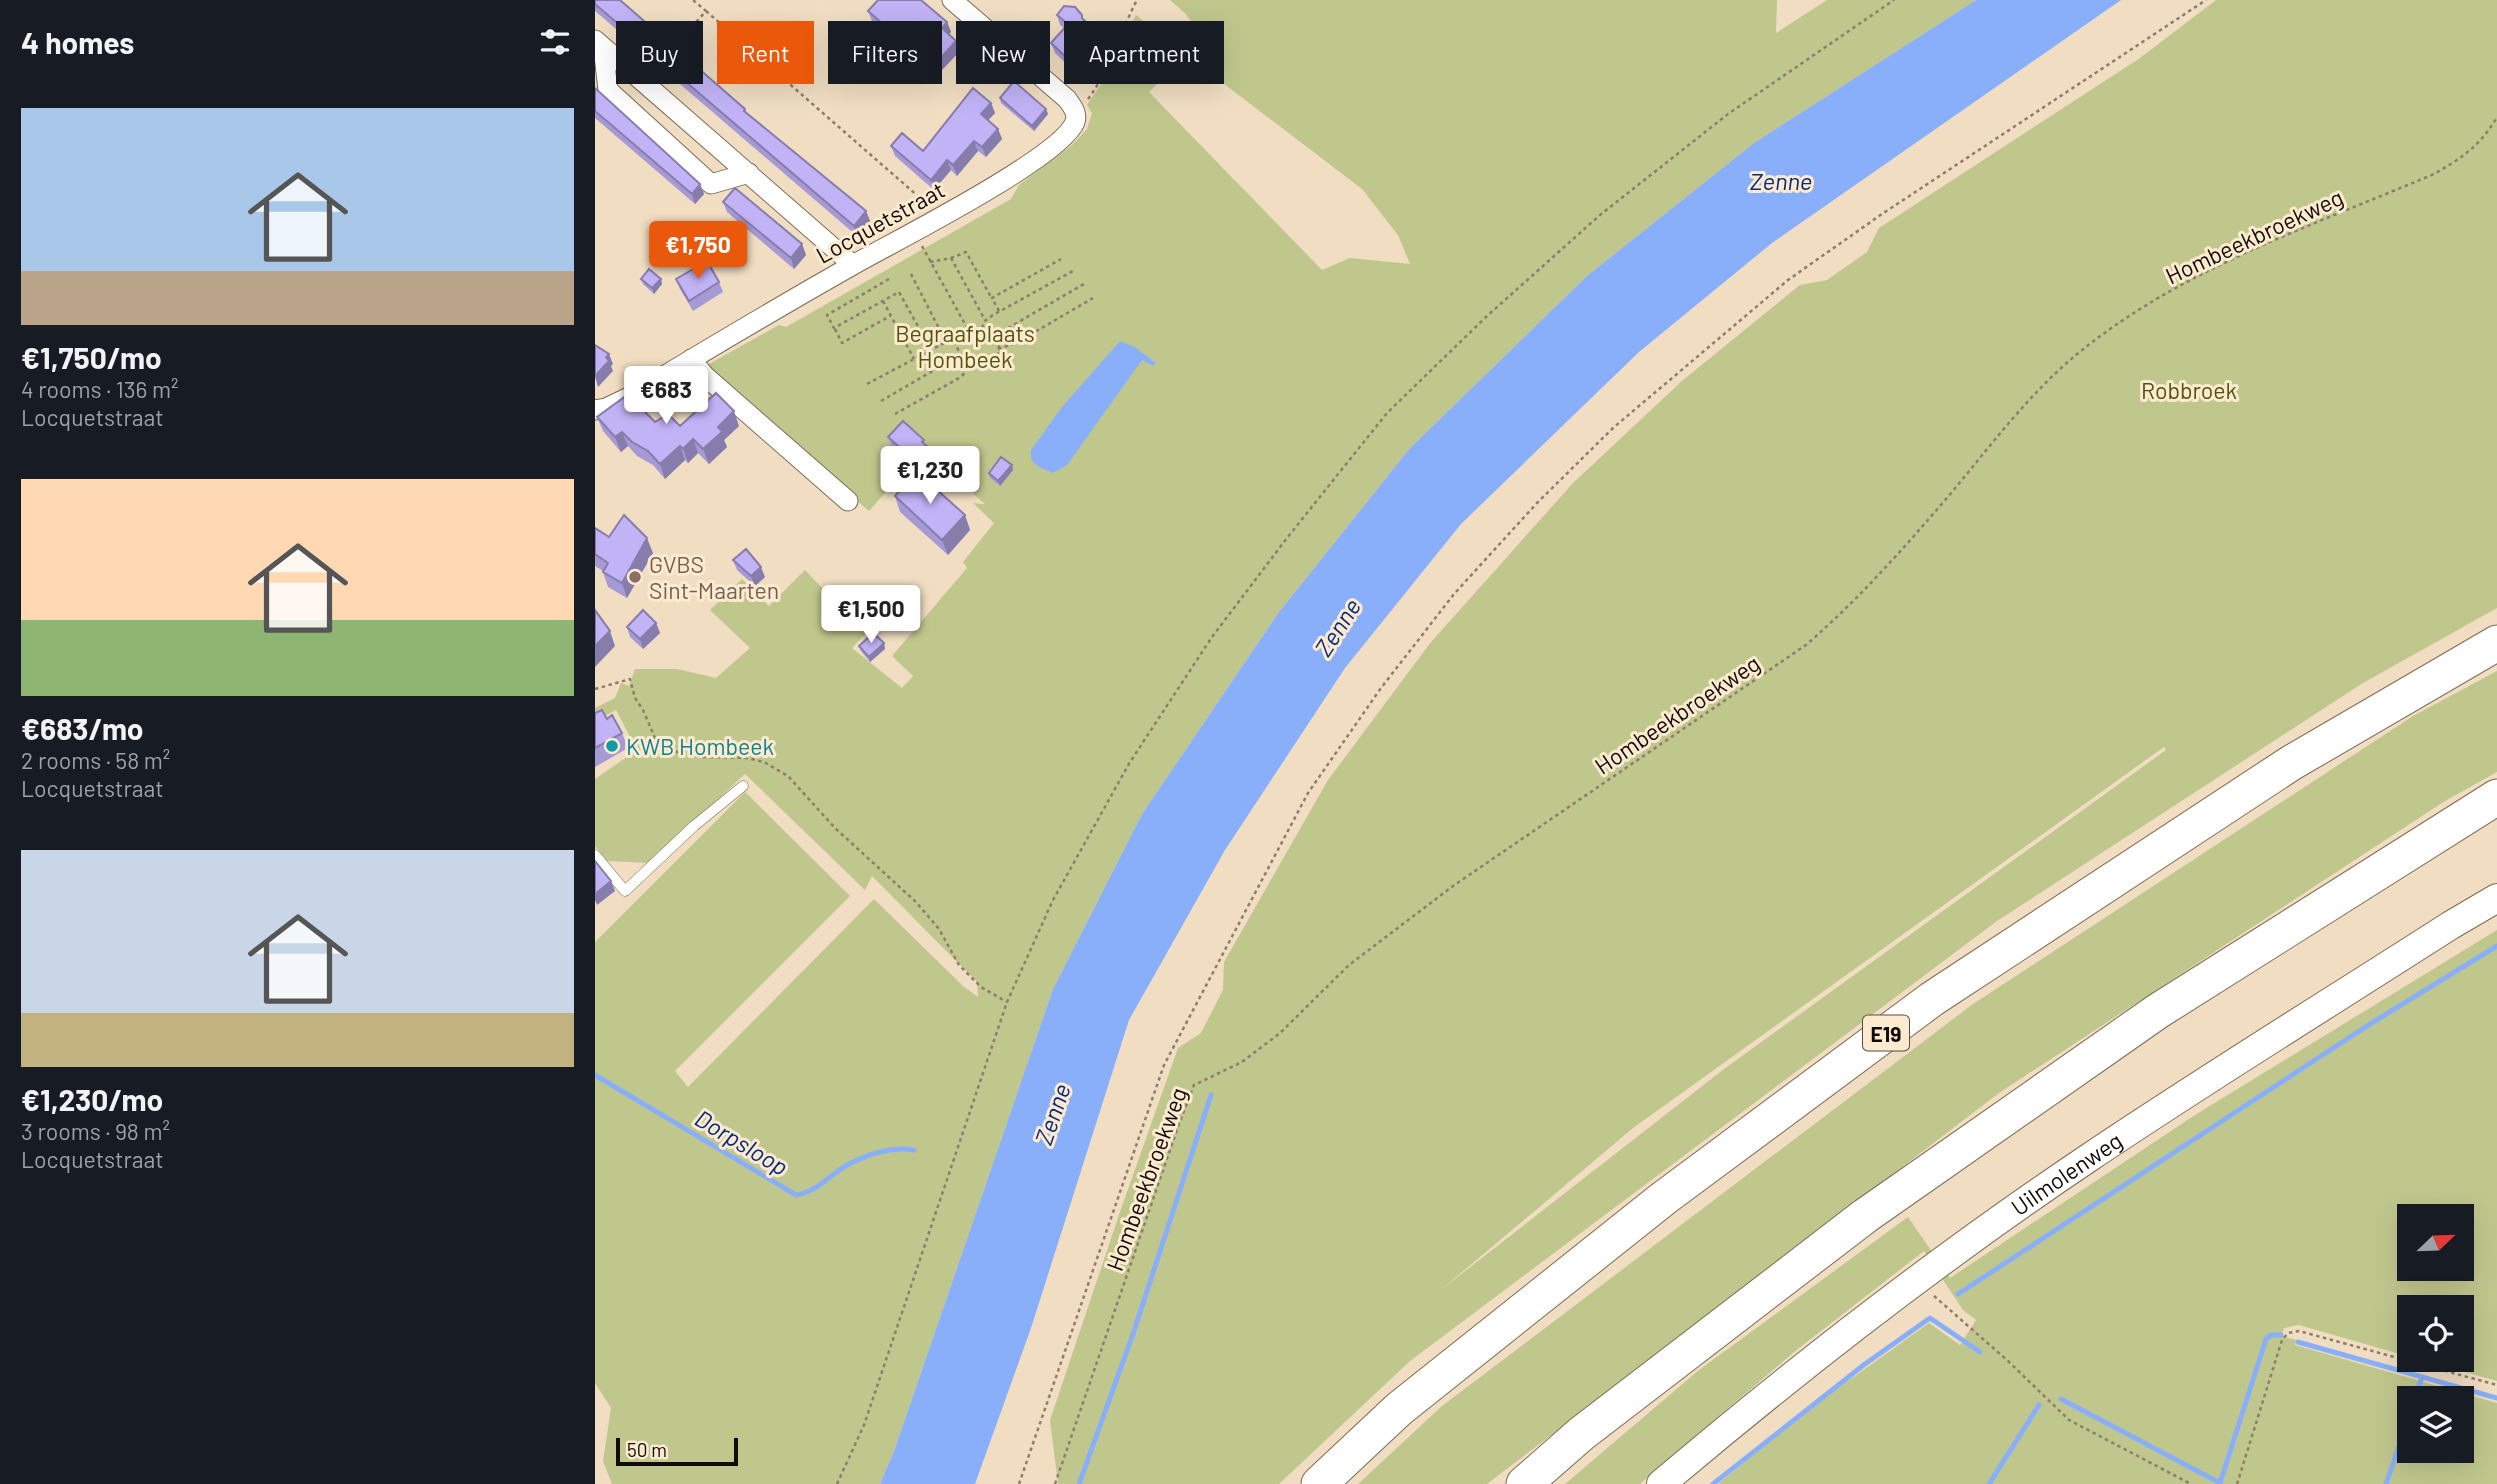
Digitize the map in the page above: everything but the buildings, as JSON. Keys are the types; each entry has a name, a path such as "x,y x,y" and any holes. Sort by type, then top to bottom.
{"highway":[{"name":"E19","path":"1319,1484 1399,1409 1653,1206 1932,999 2291,763 2497,643"},
{"path":"1524,1484 1581,1434 1865,1216 2158,1011 2497,797"}],"main road":[{"name":"Uilmolenweg","path":"1661,1484 1752,1407 1916,1281 2089,1157 2497,898"}],"street":[{"path":"952,0 1067,99 1075,110"},
{"path":"599,44 608,90 711,184 749,173"},
{"path":"599,44 853,265"},
{"name":"Locquetstraat","path":"595,410 629,397 1020,170 1052,147 1075,122 1075,110"},
{"path":"691,359 705,376 848,501"}],"lane":[{"path":"595,855 625,891 743,786"}],"path":[{"path":"692,0 940,216"},
{"path":"1075,110 1093,92 1105,72 1120,32 1137,0"},
{"path":"838,1484 864,1425 1007,1002 1053,900 1130,762 1212,637 1287,538 1387,414 1487,316 1600,215 1728,114 1895,0"},
{"path":"1019,1484 1164,1065 1308,793 1381,688 1454,594 1537,503 1613,428 1788,280 1967,157 2206,0"},
{"path":"697,21 706,11"},
{"name":"Hombeekbroekweg","path":"1055,1484 1194,1085 1242,1062 1280,1033 1349,965 1454,887 1806,645 1849,607 1888,567 2016,414 2076,355 2182,283 2434,174 2465,156 2489,131 2497,117"},
{"path":"914,230 966,326"},
{"path":"930,262 966,252 999,312"},
{"path":"951,258 985,321"},
{"path":"992,299 1062,259"},
{"path":"982,328 985,321 999,312 1073,271"},
{"path":"911,274 946,342"},
{"path":"889,279 827,315 842,343 890,316"},
{"path":"994,336 1084,284"},
{"path":"834,328 899,292 931,350"},
{"path":"998,349 1016,343 1093,298"},
{"path":"883,301 914,359"},
{"path":"966,326 989,330 994,336 998,354 988,362 970,363 961,355 955,342 966,326"},
{"path":"867,384 946,342 957,340"},
{"path":"881,401 961,355"},
{"path":"895,414 959,378 970,363"},
{"path":"595,689 630,679 635,698 643,709 655,738 667,750 704,757 747,758 764,762 788,776 835,828 916,902 939,929 959,965 981,987 1007,1002"},
{"path":"1916,1281 2008,1361 2069,1420 2192,1484"},
{"path":"2237,1484 2282,1340 2288,1333 2299,1331 2497,1385"}],"green space":[{"name":"Begraafplaats Hombeek","path":"1170,0 1777,0 1776,33 1827,0 1976,0 1754,143 1588,275 1410,448 1279,612 1142,814 1053,989 894,1451 880,1484 612,1484 603,1461 611,1408 595,1383 595,942 745,792 850,896 675,1071 688,1087 874,899 963,986 978,997 977,982 872,876 865,890 745,774 650,863 607,861 595,846 595,779 637,750 616,710 595,721 595,708 615,698 621,683 629,686 635,669 677,669 716,678 750,648 710,610 742,579 769,606 805,570 865,634 852,648 902,688 913,676 892,656 967,568 963,562 994,523 973,503 985,504 916,444 905,461 910,465 869,511 700,369 779,325 786,327 1011,199 1019,185 1072,145 1087,129 1092,113 1087,105 1101,84 1157,84 1149,92 1322,270 1350,258 1410,264 1398,235 1362,189 1224,84 1224,21 1191,21"},
{"name":"Robbroek","path":"2216,0 2497,0 2497,608 2363,683 1997,921 1410,1361 1279,1484 1058,1484 1050,1420 1178,1048 1201,1033 1223,990 1224,962 1328,780 1431,642 1573,483 1683,380 1800,285 1827,280 1867,252 1879,228 2140,58","holes":["2164,747 2166,750 1724,1069 1442,1289 1633,1128"]},
{"path":"1136,15 1143,21 1133,21"},
{"path":"2497,671 2497,772 2445,801 1999,1093 1487,1484 1358,1484 1442,1406 1973,1004 2413,716"},
{"path":"2497,930 2497,1381 2464,1372 2474,1372 2474,1295 2397,1295 2397,1353 2299,1325 2284,1328 2282,1334 2278,1335 2296,1340 2295,1345 2438,1386 2397,1386 2397,1463 2474,1463 2474,1396 2497,1403 2497,1484 1718,1484 1813,1406 1929,1323 1960,1345 1976,1320 1963,1310 1924,1251 1794,1352 1640,1484 1565,1484 1699,1370 1908,1217 1950,1278 2195,1115"}],"water":[{"name":"Zenne","path":"1976,0 2121,0 1772,243 1639,352 1461,524 1345,668 1225,850 1129,1020 1031,1328 975,1484 880,1484 894,1451 1053,989 1142,814 1279,612 1410,448 1588,275 1754,143"},
{"path":"1120,341 1135,347 1156,363 1153,366 1142,360 1067,465 1053,473 1037,466 1031,459 1031,450 1062,407"}],"waterway":[{"path":"1958,1294 2370,1024 2497,946"},
{"name":"Dorpsloop","path":"595,1075 796,1195 811,1190 842,1168 864,1157 889,1150 914,1150"},
{"path":"1079,1484 1134,1331 1211,1095"},
{"path":"1713,1484 1865,1364 1930,1318 1980,1352"},
{"path":"2061,1399 2220,1483 2266,1339 2271,1335 2281,1335"},
{"path":"2298,1342 2497,1398"},
{"path":"2419,1386 2422,1377"},
{"path":"1989,1484 2039,1405"},
{"path":"2386,1484 2397,1452"}],"place":[{"name":"GVBS Sint-Maarten","path":"635,577"},
{"name":"KWB Hombeek","path":"612,746"}]}
